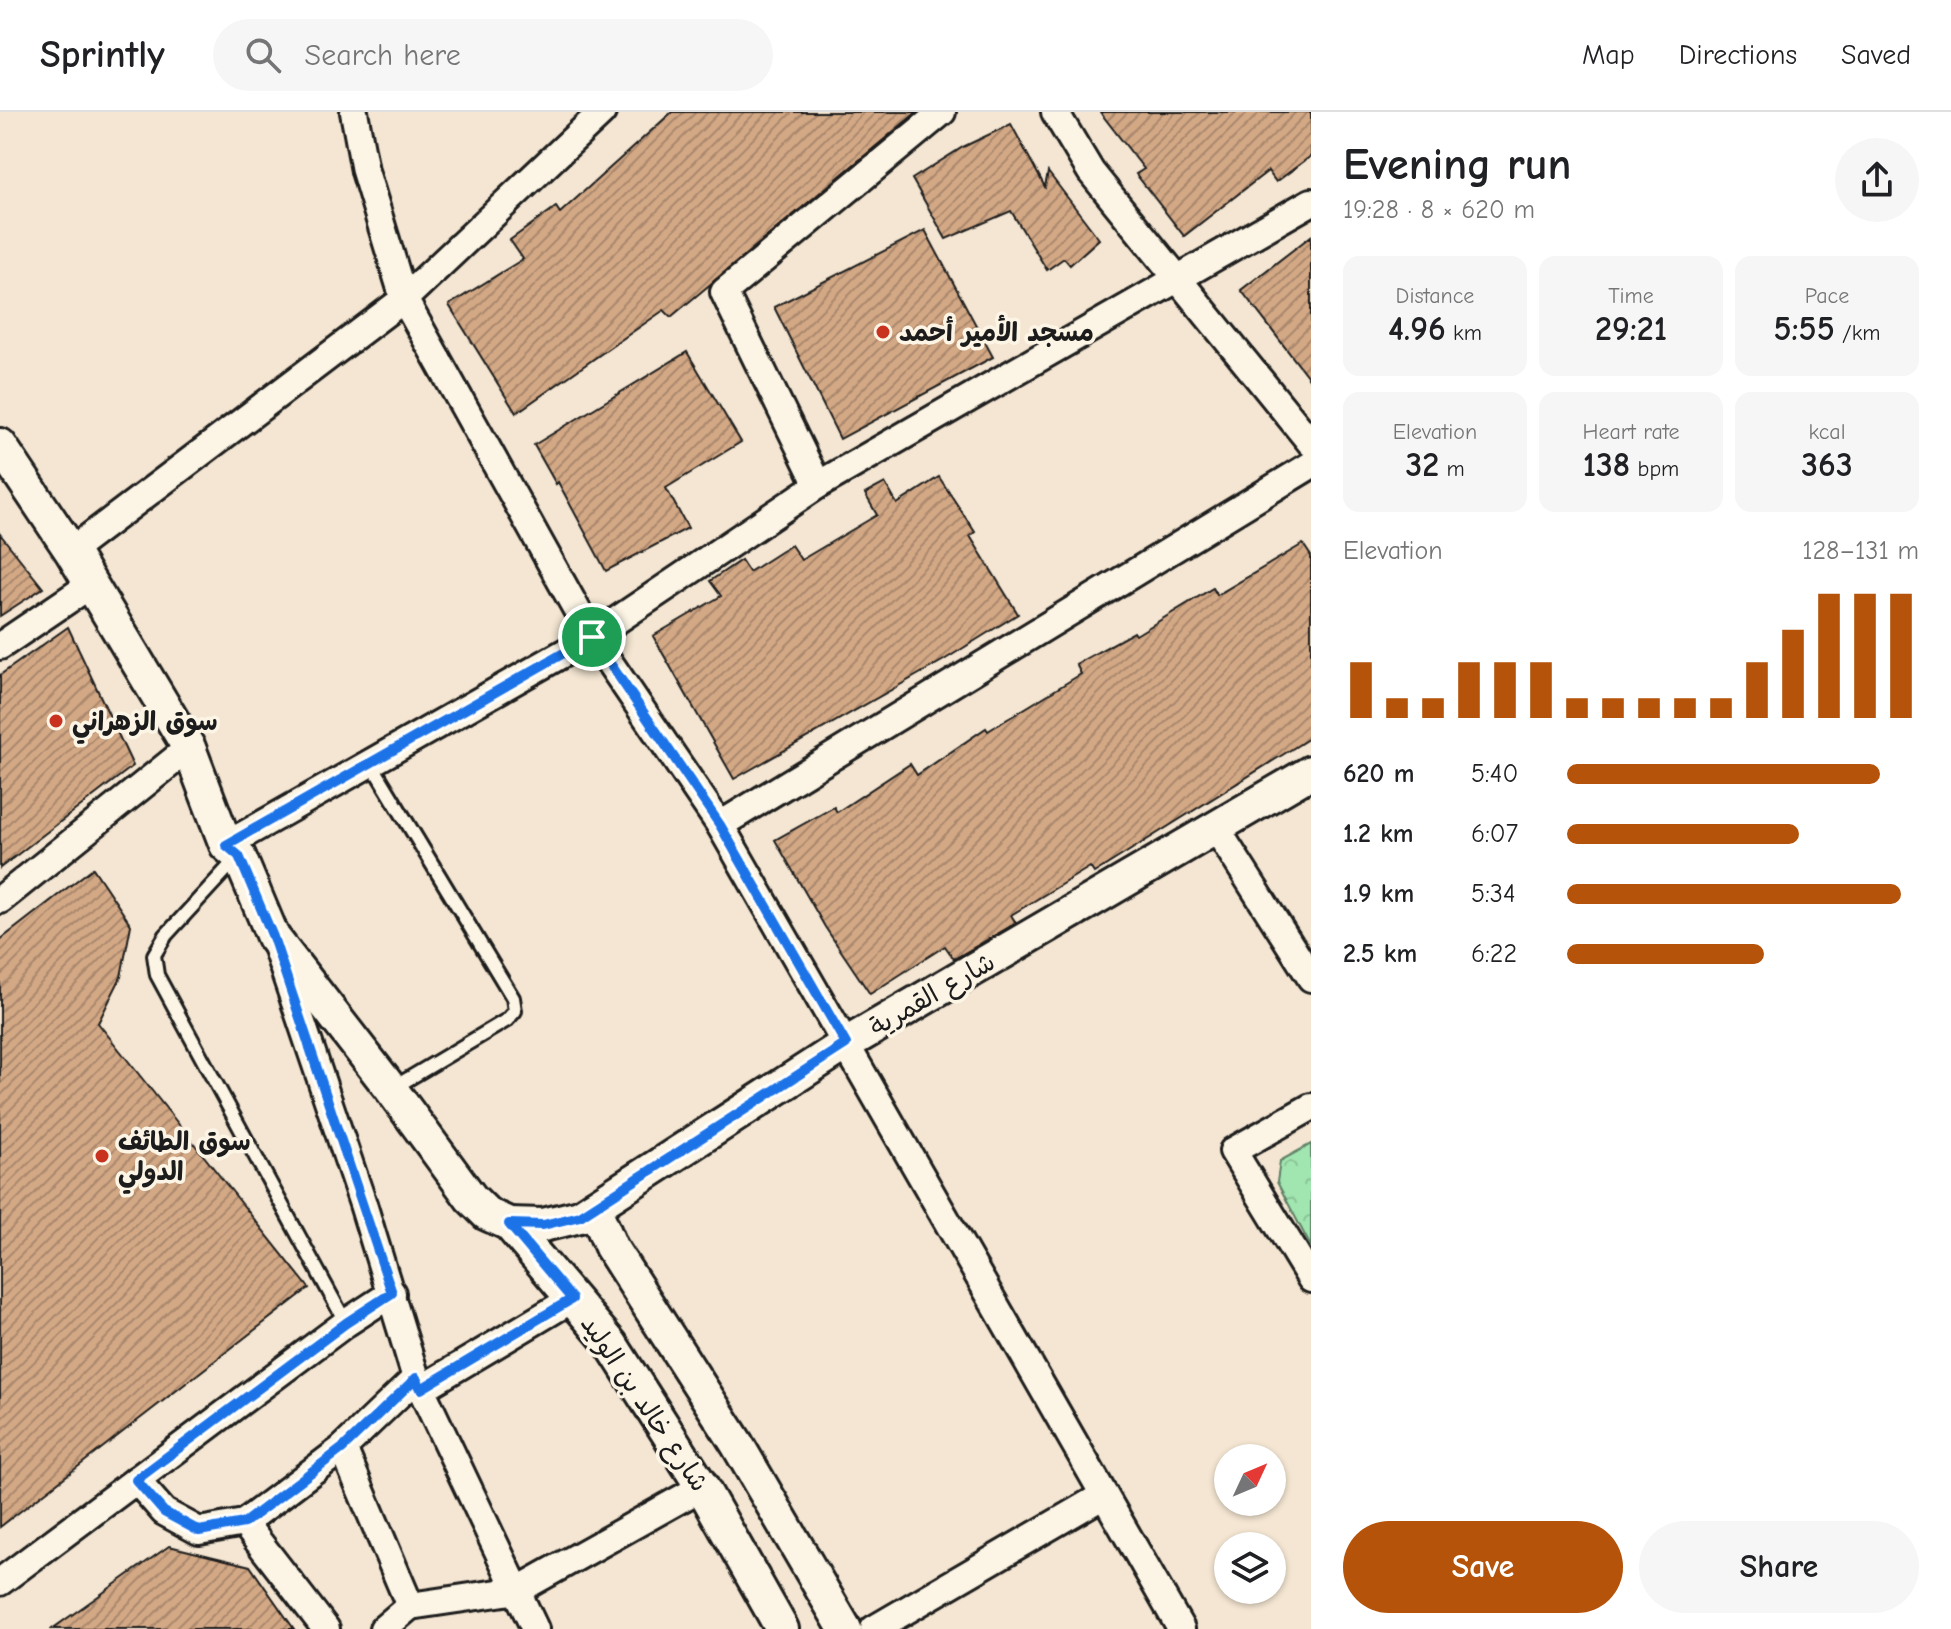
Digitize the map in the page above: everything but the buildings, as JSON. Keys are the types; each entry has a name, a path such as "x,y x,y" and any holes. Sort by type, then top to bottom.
{"street":[{"path":"354,112 365,171 404,299 592,637 720,825 1181,1629"},
{"path":"71,551 404,299 602,112"},
{"path":"818,485 724,292 942,112"},
{"path":"1055,112 1091,172 1311,443"},
{"path":"232,851 371,763 592,637 818,485 1311,202"},
{"name":"شارع خالد بن الوليد","path":"0,445 71,551 189,748 232,851 273,937 471,1198 487,1214 509,1224 611,1344 702,1487 782,1629"},
{"path":"720,825 1311,465"},
{"path":"0,646 90,585"},
{"path":"0,900 189,748"},
{"name":"شارع القمرية","path":"509,1224 543,1225 580,1216 846,1044 1311,772"},
{"path":"1216,828 1308,966"},
{"path":"273,937 392,1293 418,1384 535,1629"},
{"path":"1311,1107 1233,1151 1311,1279"},
{"name":"شارع خالد بن الوليد","path":"594,1207 611,1247 737,1444 845,1629"},
{"path":"0,1582 346,1323 392,1293"},
{"path":"136,1480 164,1512 199,1531 244,1523 343,1448 418,1384 572,1299"},
{"path":"343,1448 410,1606"},
{"path":"383,1629 410,1606 518,1590 702,1487"},
{"path":"874,1629 1104,1495"},
{"path":"244,1523 326,1629"}],"lane":[{"path":"371,763 513,998 515,1011 507,1020 391,1089"},
{"path":"232,851 166,935 154,955 157,975 346,1323"}],"green space":[{"path":"1311,1144 1311,1247 1277,1182 1280,1161"}],"place":[{"name":"مسجد الأمير أحمد","path":"883,332"},
{"name":"سوق الزهراني","path":"56,721"},
{"name":"سوق الطائف الدولي","path":"102,1156"}],"route":[{"path":"592,637 720,825 846,1044 580,1216 543,1225 509,1224 572,1299 421,1389 416,1378 343,1448 244,1523 199,1531 164,1512 136,1480 346,1323 392,1293 273,937 239,856 226,845 592,637"}]}
